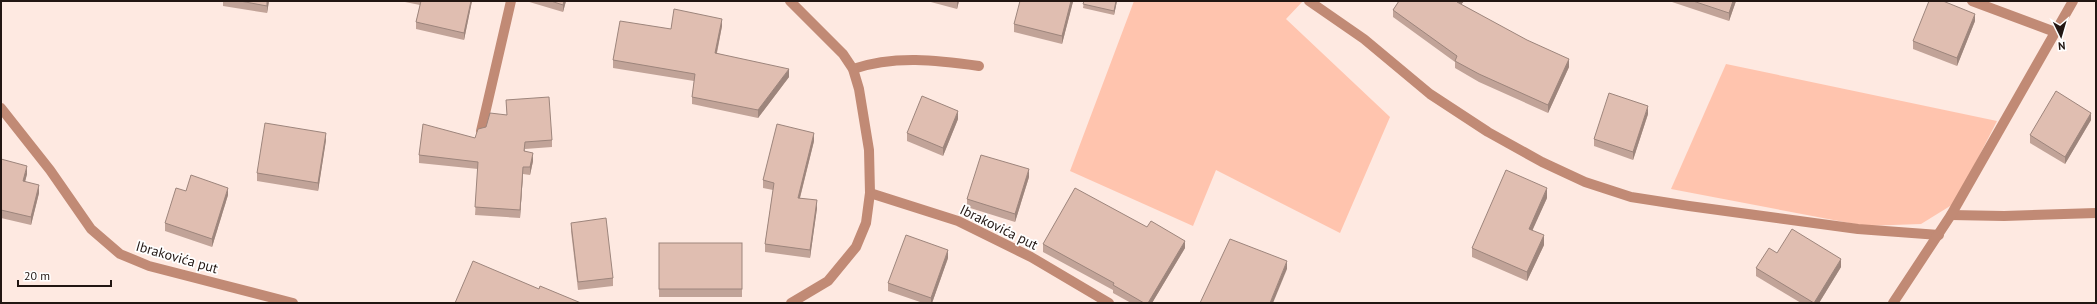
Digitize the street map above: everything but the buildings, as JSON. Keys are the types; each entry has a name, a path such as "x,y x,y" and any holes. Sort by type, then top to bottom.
{"street":[{"path":"481,131 511,1"},
{"path":"790,1 843,54 853,69 859,89 869,150 870,193 866,222 856,247 828,281 791,303"},
{"path":"1308,1 1364,39 1430,94 1488,132 1542,162 1586,182 1631,196 1689,206 1858,229 1939,235"},
{"path":"1972,1 2055,32"},
{"path":"1894,303 1951,215 2072,1"},
{"path":"853,69 867,64 927,59 979,66"},
{"name":"Ibrakovića put","path":"1,108 50,170 91,229 120,254 149,266 293,303"},
{"name":"Ibrakovića put","path":"870,193 958,221 1031,257 1109,303"},
{"path":"1951,215 2004,216 2096,213"}],"shaded area":[{"path":"1134,1 1303,1 1286,19 1390,117 1340,233 1216,170 1193,226 1070,171"},
{"path":"1726,64 1997,121 1955,203 1921,224 1865,226 1671,189"}]}
